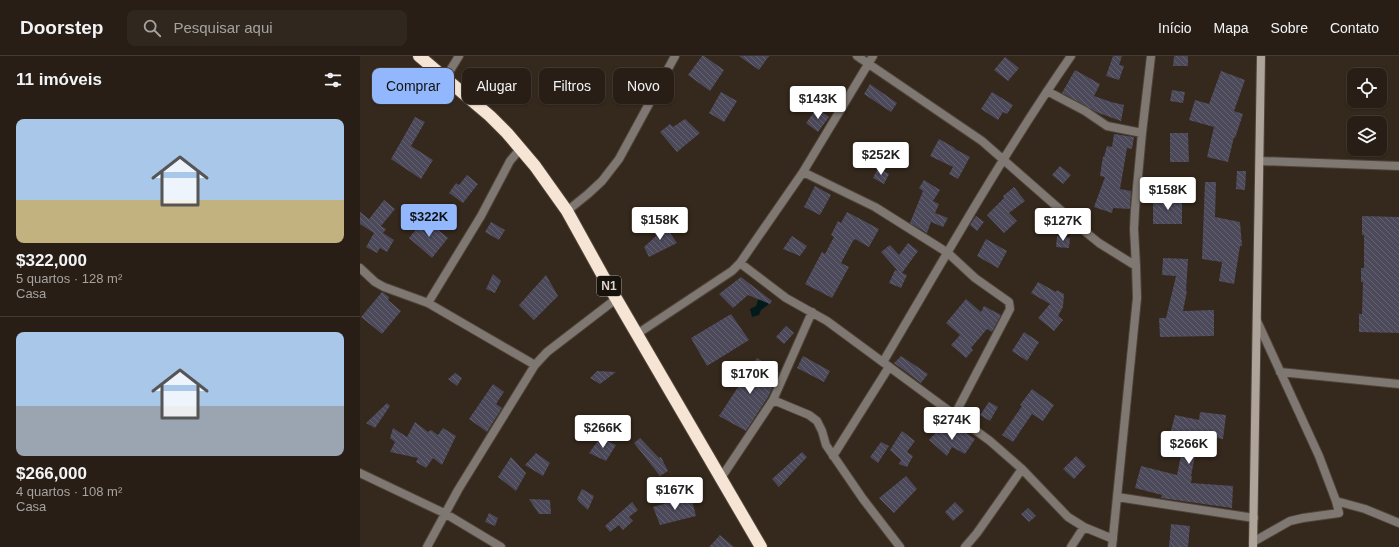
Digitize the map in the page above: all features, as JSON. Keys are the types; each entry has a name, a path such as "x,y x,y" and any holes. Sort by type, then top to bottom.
{"highway":[{"name":"N1","path":"419,56 434,68"},
{"name":"N1","path":"454,84 490,116 521,148 567,211 674,400 761,547"}],"main road":[{"path":"1253,545 1261,56"}],"street":[{"path":"452,68 459,56"},
{"path":"567,211 602,181 618,159 675,56"},
{"path":"857,56 970,132 1004,159 1088,234 1136,266"},
{"path":"637,334 732,271 740,263 803,172 873,56"},
{"path":"833,456 886,365 948,253 1004,159 1071,56"},
{"path":"740,263 786,298 812,312 990,441 1022,468 1068,517 1113,543 1136,298 1134,229 1142,133 1151,56"},
{"path":"1047,91 1085,111 1107,126 1142,133"},
{"path":"428,303 481,216 510,161 521,148"},
{"path":"1260,161 1399,166"},
{"path":"803,172 875,206 948,253 975,278 1009,302 1010,309 954,416"},
{"path":"360,268 375,282 384,287 428,303 535,365"},
{"path":"427,547 458,490 535,365 547,352 616,299"},
{"path":"721,478 772,400 812,312"},
{"path":"1253,545 1290,521 1338,513 1336,501 1319,456 1257,321"},
{"path":"1280,372 1399,384"},
{"path":"772,400 809,415 817,421 826,445 833,456 863,499 900,547"},
{"path":"965,547 977,533 1022,468"},
{"path":"360,473 446,514 501,547"},
{"path":"1117,497 1254,518"},
{"path":"1336,501 1365,509 1399,523"},
{"path":"1071,547 1084,527"}],"water":[{"path":"759,297 769,304 761,310 759,315 752,317 750,309 756,306"}],"building":[{"path":"702,56 724,70 710,91 688,75"},
{"path":"739,56 769,56 759,70"},
{"path":"1113,56 1122,56 1119,65 1124,66 1119,80 1106,76"},
{"path":"1174,56 1188,56 1188,66 1173,66"},
{"path":"1005,57 1019,68 1008,81 994,70"},
{"path":"1075,70 1100,84 1094,96 1124,105 1121,121 1096,112 1062,93"},
{"path":"1221,71 1245,80 1234,111 1243,114 1235,138 1234,137 1228,162 1207,157 1214,127 1189,120 1195,100 1209,104"},
{"path":"870,84 897,103 891,112 864,94"},
{"path":"1172,90 1185,92 1183,103 1170,101"},
{"path":"721,92 737,101 724,122 709,113"},
{"path":"992,92 1013,105 1007,114 1003,112 998,120 981,109"},
{"path":"817,108 829,117 818,132 806,123"},
{"path":"415,117 425,122 411,146 433,160 421,179 391,159"},
{"path":"685,119 700,133 677,152 660,132 670,124 673,127"},
{"path":"1170,133 1188,133 1189,162 1170,162"},
{"path":"1114,134 1134,137 1132,149 1127,148 1120,189 1131,191 1130,209 1113,208 1112,213 1094,207 1105,177 1100,176 1103,156 1104,157 1107,146 1112,147"},
{"path":"939,139 970,157 958,179 949,174 953,167 930,156"},
{"path":"1060,166 1071,175 1063,184 1052,175"},
{"path":"878,168 889,174 884,184 873,178"},
{"path":"1237,171 1246,171 1245,190 1236,189"},
{"path":"467,175 478,184 463,203 449,193 456,183 459,185"},
{"path":"924,180 940,190 933,201 939,204 935,213 948,218 943,227 931,222 927,233 910,223 923,191 919,188"},
{"path":"1205,182 1216,182 1215,217 1240,222 1242,246 1240,246 1234,284 1219,281 1222,262 1202,259"},
{"path":"815,186 831,195 820,215 804,207"},
{"path":"1014,187 1025,201 1009,213 1017,221 1004,233 987,215 1004,198 1003,196"},
{"path":"1153,198 1182,198 1182,224 1153,224"},
{"path":"384,200 395,209 381,226 386,229 383,233 394,240 387,252 380,248 377,253 366,247 374,233 360,224 360,212 369,219"},
{"path":"847,212 879,229 869,247 855,239 853,241 841,263 849,267 832,298 805,284 822,252 825,254 834,237 831,235 838,221 841,223"},
{"path":"976,216 984,222 977,231 970,225"},
{"path":"1362,216 1399,217 1399,333 1359,332 1359,314 1362,314 1363,282 1361,282 1361,268 1364,268 1364,235 1362,235"},
{"path":"425,219 448,238 432,258 409,238"},
{"path":"491,222 505,230 499,240 485,232"},
{"path":"663,223 677,243 649,257 644,247 656,236 652,229"},
{"path":"792,236 807,246 800,256 783,249"},
{"path":"1057,236 1070,238 1069,248 1056,247"},
{"path":"986,239 1007,251 998,268 977,256"},
{"path":"908,243 918,251 902,273 907,275 901,288 889,283 895,270 898,271 881,252 890,245 899,255"},
{"path":"1163,258 1188,259 1187,291 1183,311 1214,310 1214,336 1160,337 1159,318 1166,318 1176,276 1162,275"},
{"path":"493,274 501,281 495,293 486,289"},
{"path":"546,275 558,296 534,320 519,305"},
{"path":"741,277 772,301 770,304 748,295 733,308 719,294"},
{"path":"1038,282 1056,292 1057,290 1064,294 1063,307 1058,316 1063,320 1054,331 1038,318 1050,304 1031,293"},
{"path":"382,292 389,297 388,300 401,311 382,334 361,317"},
{"path":"966,299 981,312 984,306 1001,315 992,332 987,329 971,348 973,350 966,358 951,345 960,335 946,323"},
{"path":"731,314 749,340 707,366 691,338"},
{"path":"786,326 794,333 784,344 776,337"},
{"path":"1024,332 1039,342 1027,361 1012,351"},
{"path":"803,356 830,371 824,382 797,368"},
{"path":"901,356 928,374 921,383 894,363"},
{"path":"757,358 779,373 768,397 746,431 719,416"},
{"path":"597,371 616,372 600,384 590,378"},
{"path":"455,373 462,378 457,386 448,379"},
{"path":"493,384 504,392 496,404 502,408 487,432 469,419"},
{"path":"1032,389 1054,405 1043,421 1032,414 1013,442 1002,435 1022,406 1020,405"},
{"path":"989,402 998,407 990,421 980,415"},
{"path":"387,403 390,406 375,428 366,423"},
{"path":"1200,412 1226,415 1223,439 1199,435 1191,483 1233,486 1232,508 1161,498 1162,495 1135,488 1141,466 1177,475 1183,445 1168,442 1175,415 1199,420"},
{"path":"415,422 428,432 431,430 438,435 443,428 456,436 442,465 433,458 426,468 416,462 418,458 390,452 395,442 390,438 393,428 407,437"},
{"path":"959,428 975,439 965,454 952,447 947,456 929,440 939,429 953,437"},
{"path":"902,431 915,441 907,452 913,456 907,467 899,464 901,460 890,450"},
{"path":"600,438 616,445 606,461 589,453"},
{"path":"640,438 659,458 661,457 668,471 660,476 634,443"},
{"path":"881,442 889,446 878,463 870,457"},
{"path":"802,452 807,457 779,487 772,479"},
{"path":"536,453 550,463 543,476 525,465"},
{"path":"1076,456 1086,466 1074,479 1063,469"},
{"path":"511,457 526,473 516,491 498,477"},
{"path":"906,476 917,489 894,513 879,498"},
{"path":"582,489 594,496 588,510 577,499"},
{"path":"691,496 696,516 660,525 653,507"},
{"path":"529,499 550,500 551,514 539,514"},
{"path":"632,502 638,510 629,517 633,521 623,530 619,525 610,532 605,526"},
{"path":"955,502 964,511 953,521 945,512"},
{"path":"1028,508 1036,516 1029,522 1021,514"},
{"path":"489,513 498,518 495,526 485,522"},
{"path":"1171,524 1190,526 1188,547 1169,547"},
{"path":"720,535 734,547 709,547"}]}
